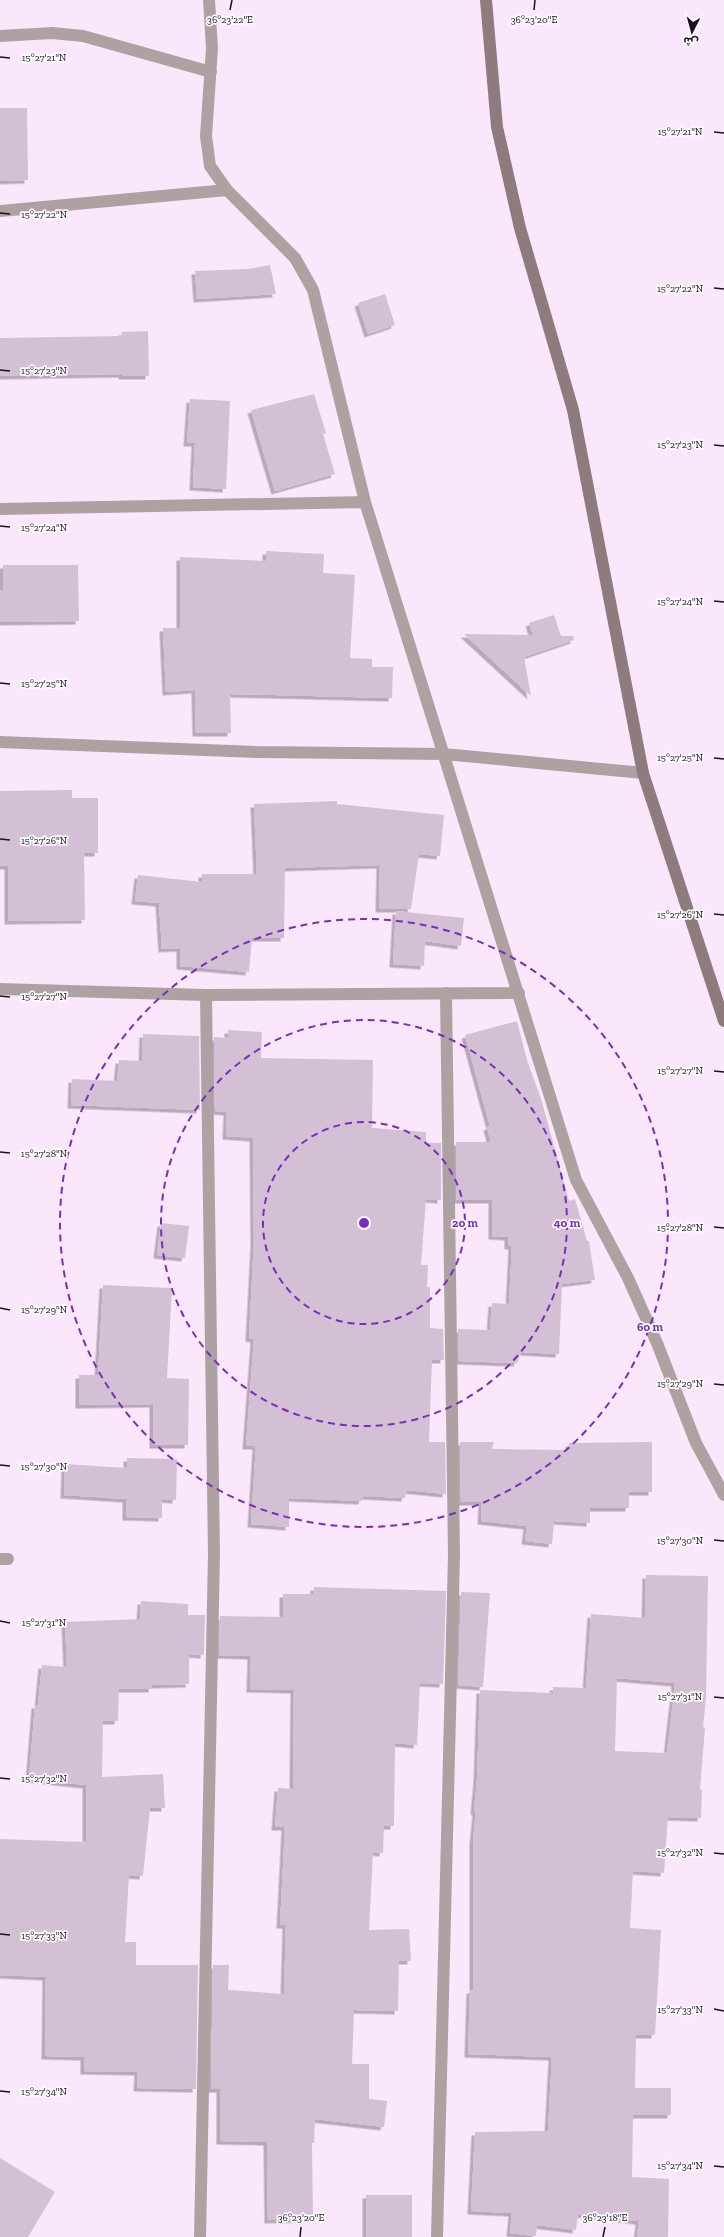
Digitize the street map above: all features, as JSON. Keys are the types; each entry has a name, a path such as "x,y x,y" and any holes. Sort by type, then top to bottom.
{"main road":[{"path":"486,0 497,127 520,228 573,410 643,773 724,1021"}],"street":[{"path":"209,0 212,48 206,136 210,166 227,190 295,258 313,290 365,502 576,1180 628,1278 657,1343 696,1443 724,1495"},
{"path":"0,36 52,33 83,36 211,72"},
{"path":"0,211 227,190"},
{"path":"0,509 365,502"},
{"path":"0,742 256,752 444,754 643,773"},
{"path":"0,989 206,995 519,993"},
{"path":"438,2237 454,1555 446,993"},
{"path":"200,2237 214,1554 206,995"}],"building":[{"path":"0,108 27,108 28,180 0,181"},
{"path":"270,265 276,294 197,299 195,271 248,269"},
{"path":"385,294 395,325 368,334 358,303"},
{"path":"148,331 149,376 122,376 122,374 0,376 0,338 122,336 122,332"},
{"path":"314,394 326,433 323,434 335,474 275,491 251,410"},
{"path":"190,399 230,401 226,489 193,487 195,443 187,443"},
{"path":"266,551 324,554 323,573 355,575 350,658 372,659 372,667 393,667 392,698 230,694 231,733 196,733 195,690 166,692 163,628 180,628 180,557 266,561"},
{"path":"3,565 78,565 79,621 0,622 0,590 3,590"},
{"path":"554,615 561,636 573,636 574,640 524,657 531,696 464,634 533,635 529,623"},
{"path":"72,790 72,798 98,798 98,853 84,853 85,920 8,921 8,866 0,866 0,791"},
{"path":"337,801 337,804 444,815 440,856 419,854 411,909 379,909 380,865 285,868 284,938 252,938 249,972 180,966 180,948 162,949 159,903 135,901 138,875 202,882 202,874 257,874 254,804"},
{"path":"396,911 464,918 461,946 425,941 424,966 393,964"},
{"path":"517,1021 527,1060 542,1102 569,1201 575,1199 587,1241 589,1241 595,1280 562,1284 559,1354 521,1352 517,1363 459,1361 458,1329 490,1330 492,1303 509,1304 512,1246 508,1246 508,1237 492,1236 492,1200 456,1200 456,1142 491,1142 487,1127 490,1126 465,1035"},
{"path":"228,1030 262,1032 261,1058 373,1060 372,1128 426,1132 426,1143 441,1143 441,1200 426,1199 421,1265 428,1265 427,1287 430,1287 430,1328 443,1329 444,1360 432,1360 429,1442 445,1442 446,1494 406,1490 405,1498 363,1496 362,1501 289,1498 289,1527 251,1524 256,1446 246,1446 254,1339 249,1338 254,1243 253,1138 226,1136 227,1112 215,1111 214,1037 228,1038"},
{"path":"143,1034 199,1036 200,1110 71,1105 72,1079 117,1081 119,1060 142,1061"},
{"path":"161,1223 189,1226 185,1258 157,1255"},
{"path":"103,1285 172,1288 167,1378 189,1379 188,1445 153,1445 153,1404 79,1405 79,1375 98,1375"},
{"path":"460,1442 494,1442 492,1449 569,1450 569,1443 652,1442 652,1492 629,1492 629,1508 590,1508 590,1523 554,1521 552,1544 525,1541 527,1526 481,1521 482,1502 461,1502"},
{"path":"127,1458 177,1459 176,1500 162,1499 162,1518 126,1517 126,1499 64,1495 65,1464 127,1468"},
{"path":"646,1575 708,1576 706,1698 703,1727 705,1728 700,1790 702,1790 701,1818 668,1817 664,1873 633,1871 630,1928 661,1930 655,2035 636,2035 635,2088 671,2088 671,2115 633,2115 632,2177 669,2179 668,2237 637,2237 639,2221 578,2214 576,2230 537,2225 536,2236 510,2233 512,2213 471,2211 475,2132 548,2131 552,2057 468,2054 470,1990 473,1990 473,1841 476,1812 474,1811 477,1779 480,1690 553,1693 553,1687 586,1688 591,1614 645,1618","holes":["617,1678 675,1683 667,1753 615,1751"]},
{"path":"314,1587 446,1591 443,1684 420,1683 417,1745 395,1743 394,1826 384,1826 383,1853 373,1852 369,1930 409,1929 411,1961 399,1961 398,2011 354,2010 352,2064 369,2064 369,2099 387,2101 384,2127 315,2119 314,2143 312,2143 313,2219 268,2220 267,2142 220,2141 220,2089 211,2089 213,1965 229,1965 228,1990 284,1994 286,1925 280,1925 285,1827 275,1827 278,1788 293,1789 294,1690 250,1689 251,1656 219,1655 220,1616 283,1617 283,1594 313,1594"},
{"path":"461,1592 490,1593 483,1687 458,1685"},
{"path":"141,1601 188,1604 188,1615 205,1615 204,1655 189,1654 189,1684 152,1685 152,1689 119,1689 118,1721 103,1721 102,1777 163,1774 165,1808 150,1808 143,1876 129,1875 125,1942 136,1942 136,1965 198,1965 196,2089 137,2088 138,2072 84,2071 84,2057 45,2056 46,1977 0,1975 0,1839 86,1842 86,1785 29,1779 35,1705 38,1705 42,1665 67,1667 65,1622 140,1619"},
{"path":"0,2158 55,2192 28,2237 0,2237"},
{"path":"366,2195 412,2195 412,2237 366,2237"}]}
